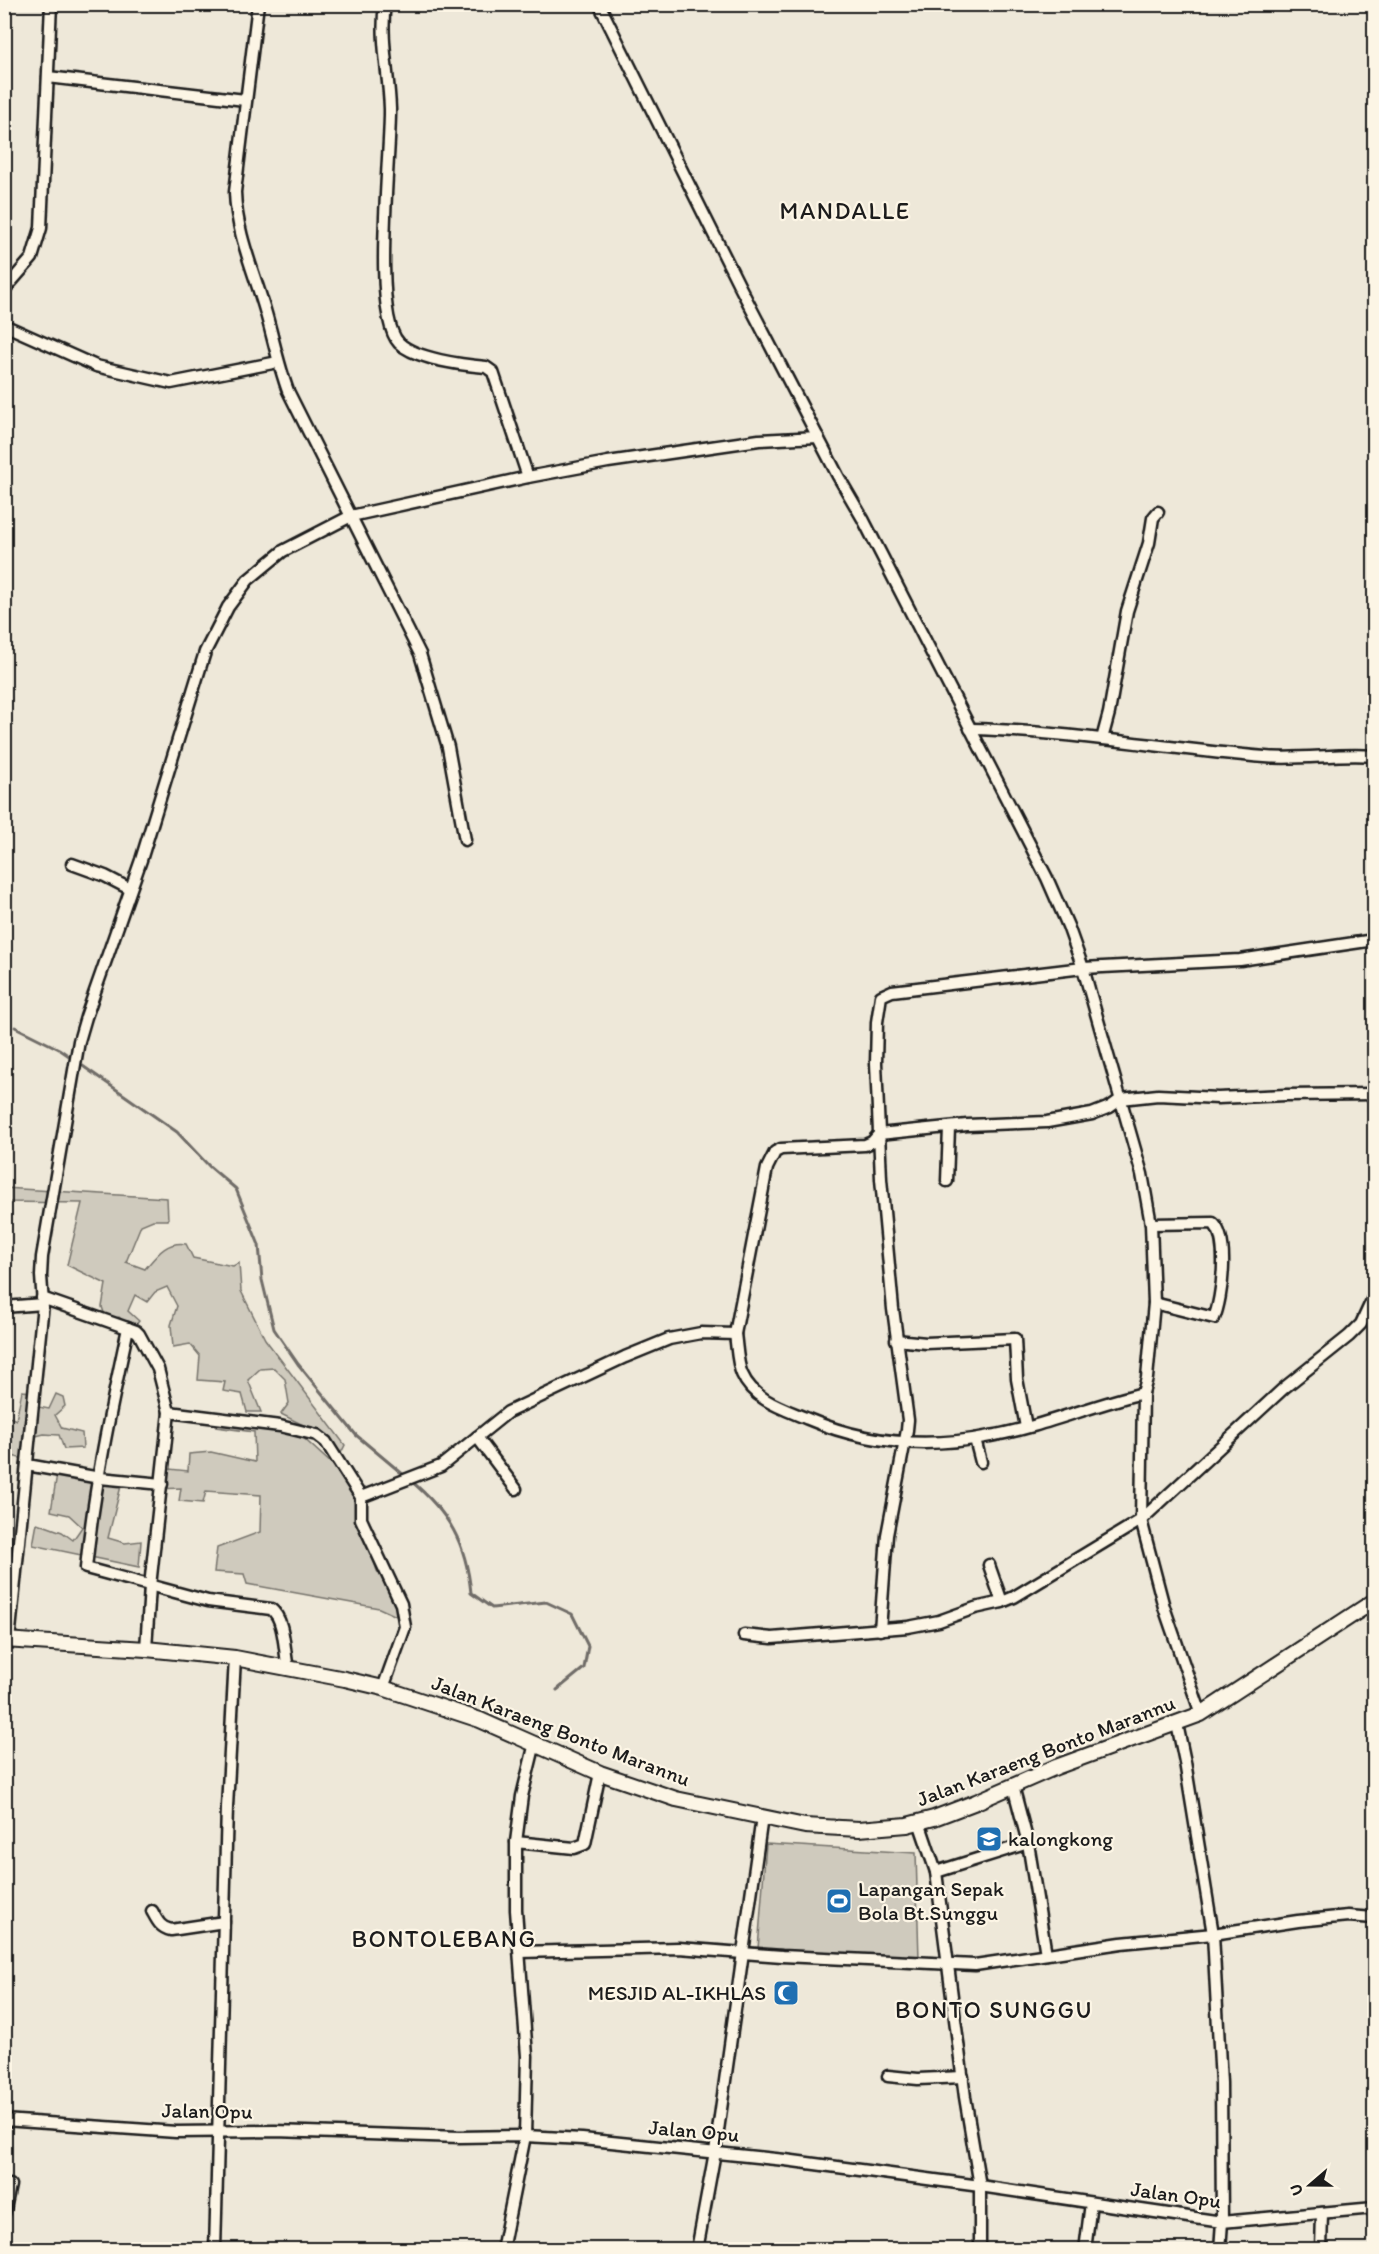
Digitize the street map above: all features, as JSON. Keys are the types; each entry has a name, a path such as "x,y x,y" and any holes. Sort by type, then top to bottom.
{"main road":[{"name":"Jalan Karaeng Bonto Marannu","path":"7,1641 146,1649 235,1658 383,1688 480,1720 600,1773 676,1799 805,1826 844,1829 885,1827 919,1822 976,1802 1093,1753 1201,1714 1374,1600"}],"street":[{"path":"4,290 32,258 41,228 51,4"},
{"path":"258,4 245,100 236,203 238,218 278,362 302,421 420,654 448,747 465,840"},
{"path":"385,4 385,55 390,118 386,183 385,275 390,322 400,344 420,355 486,367 493,372 528,477"},
{"path":"599,4 670,150 1047,878 1083,968 1142,1174 1151,1224 1154,1303 1148,1378 1143,1393 1141,1520 1164,1607 1201,1714"},
{"path":"48,77 245,100"},
{"path":"4,325 96,366 171,382 278,362"},
{"path":"7,1641 27,1465 42,1301 42,1257 79,1041 206,652 239,590 260,568 283,551 351,516 528,477 687,449 759,440 818,437"},
{"path":"1102,739 1109,713 1127,611 1136,577 1149,543 1153,518 1158,512"},
{"path":"970,729 1009,730 1280,758 1312,758 1338,754 1374,756"},
{"path":"72,864 105,876 130,889"},
{"path":"880,1630 887,1535 908,1419 886,1238 879,1134 876,1063 877,1022 881,996 892,991 1083,968 1240,960 1374,940"},
{"path":"1143,1393 1026,1427 975,1439 903,1444 840,1431 776,1406 758,1395 742,1374 735,1334 767,1168 776,1152 786,1149 865,1145 872,1142 879,1134 1047,1122 1097,1112 1121,1099 1158,1095 1218,1098 1374,1094"},
{"path":"947,1180 949,1128"},
{"path":"1151,1224 1213,1223 1219,1230 1222,1260 1222,1279 1214,1318 1154,1303"},
{"path":"744,1635 772,1638 908,1628 1002,1602 1041,1582 1141,1520 1284,1388 1349,1336 1361,1324 1374,1296"},
{"path":"4,1307 42,1301 136,1331 144,1341 158,1369 169,1412 150,1586 146,1649"},
{"path":"128,1328 89,1536 86,1568 208,1600 271,1609 277,1613 283,1626 288,1668"},
{"path":"361,1497 441,1466 508,1412 625,1357 669,1339 701,1333 735,1334"},
{"path":"897,1340 926,1343 1015,1339 1017,1379 1026,1427"},
{"path":"169,1412 280,1426 317,1435 329,1446 361,1497 360,1509 364,1526 401,1604 405,1627 383,1688"},
{"path":"477,1437 516,1489"},
{"path":"975,1439 981,1462"},
{"path":"27,1465 100,1478 162,1484"},
{"path":"989,1565 1002,1602"},
{"path":"215,2250 224,1922 235,1658"},
{"path":"1177,1724 1213,1934 1221,2082 1222,2222 1220,2250"},
{"path":"502,2250 525,2136 527,2056 516,1910 516,1842 522,1796 535,1743"},
{"path":"516,1842 574,1848 585,1844 600,1773"},
{"path":"1014,1786 1028,1843 1046,1954"},
{"path":"697,2250 715,2152 762,1817"},
{"path":"919,1822 936,1872 980,2186 980,2250"},
{"path":"936,1872 1028,1843"},
{"path":"152,1911 165,1929 171,1930 224,1922"},
{"path":"520,1952 679,1948 975,1965 1160,1938 1213,1934 1337,1917 1374,1918"},
{"path":"888,2076 918,2079 963,2077"},
{"name":"Jalan Opu","path":"4,2120 218,2132 275,2131 582,2139 715,2152 980,2186 1222,2222 1374,2208"},
{"path":"4,2214 10,2185"},
{"path":"1085,2250 1091,2203"},
{"path":"1321,2250 1322,2213"}],"shaded area":[{"path":"4,1188 167,1198 168,1220 153,1220 141,1225 126,1262 145,1269 162,1250 173,1245 186,1244 193,1258 233,1266 239,1263 241,1291 265,1339 345,1445 340,1455 311,1429 281,1414 289,1403 285,1379 274,1368 260,1369 248,1380 261,1412 247,1412 242,1394 223,1391 225,1382 198,1380 200,1356 190,1344 173,1347 171,1325 177,1306 167,1287 155,1292 147,1302 135,1295 128,1311 139,1321 132,1329 119,1317 107,1321 102,1307 106,1284 67,1265 82,1203 5,1202"},
{"path":"22,1391 33,1392 33,1406 49,1409 56,1394 63,1397 65,1406 55,1415 62,1428 82,1433 83,1448 64,1449 59,1435 44,1434 24,1439 22,1449 34,1462 5,1454 5,1415 16,1420"},
{"path":"219,1416 299,1434 358,1488 353,1497 377,1571 395,1595 405,1620 379,1608 247,1584 244,1574 214,1572 217,1548 260,1532 261,1495 206,1491 203,1503 179,1501 181,1488 157,1489 160,1468 188,1471 189,1454 211,1452 255,1462 254,1432 216,1427"},
{"path":"57,1474 121,1486 108,1538 125,1543 141,1541 139,1567 33,1545 37,1523 62,1532 73,1540 82,1527 69,1515 51,1511"},
{"name":"Lapangan Sepak Bola Bt.Sunggu","path":"766,1844 916,1853 919,1960 758,1949"}],"waterway":[{"path":"15,1027 72,1058"},
{"path":"77,1062 177,1132 209,1166 236,1189 259,1245 262,1280 274,1329 298,1364 356,1435 405,1476"},
{"path":"410,1480 435,1504 453,1530 465,1558 471,1593 492,1608 546,1602 572,1614 588,1646 584,1668 557,1690"}],"place":[{"name":"kalongkong","path":"989,1839"},
{"name":"Lapangan Sepak Bola Bt.Sunggu","path":"839,1901"},
{"name":"MESJID AL-IKHLAS","path":"786,1993"}],"district":[{"name":"MANDALLE","path":"845,211"},
{"name":"BONTOLEBANG","path":"444,1939"},
{"name":"BONTO SUNGGU","path":"994,2010"}]}
